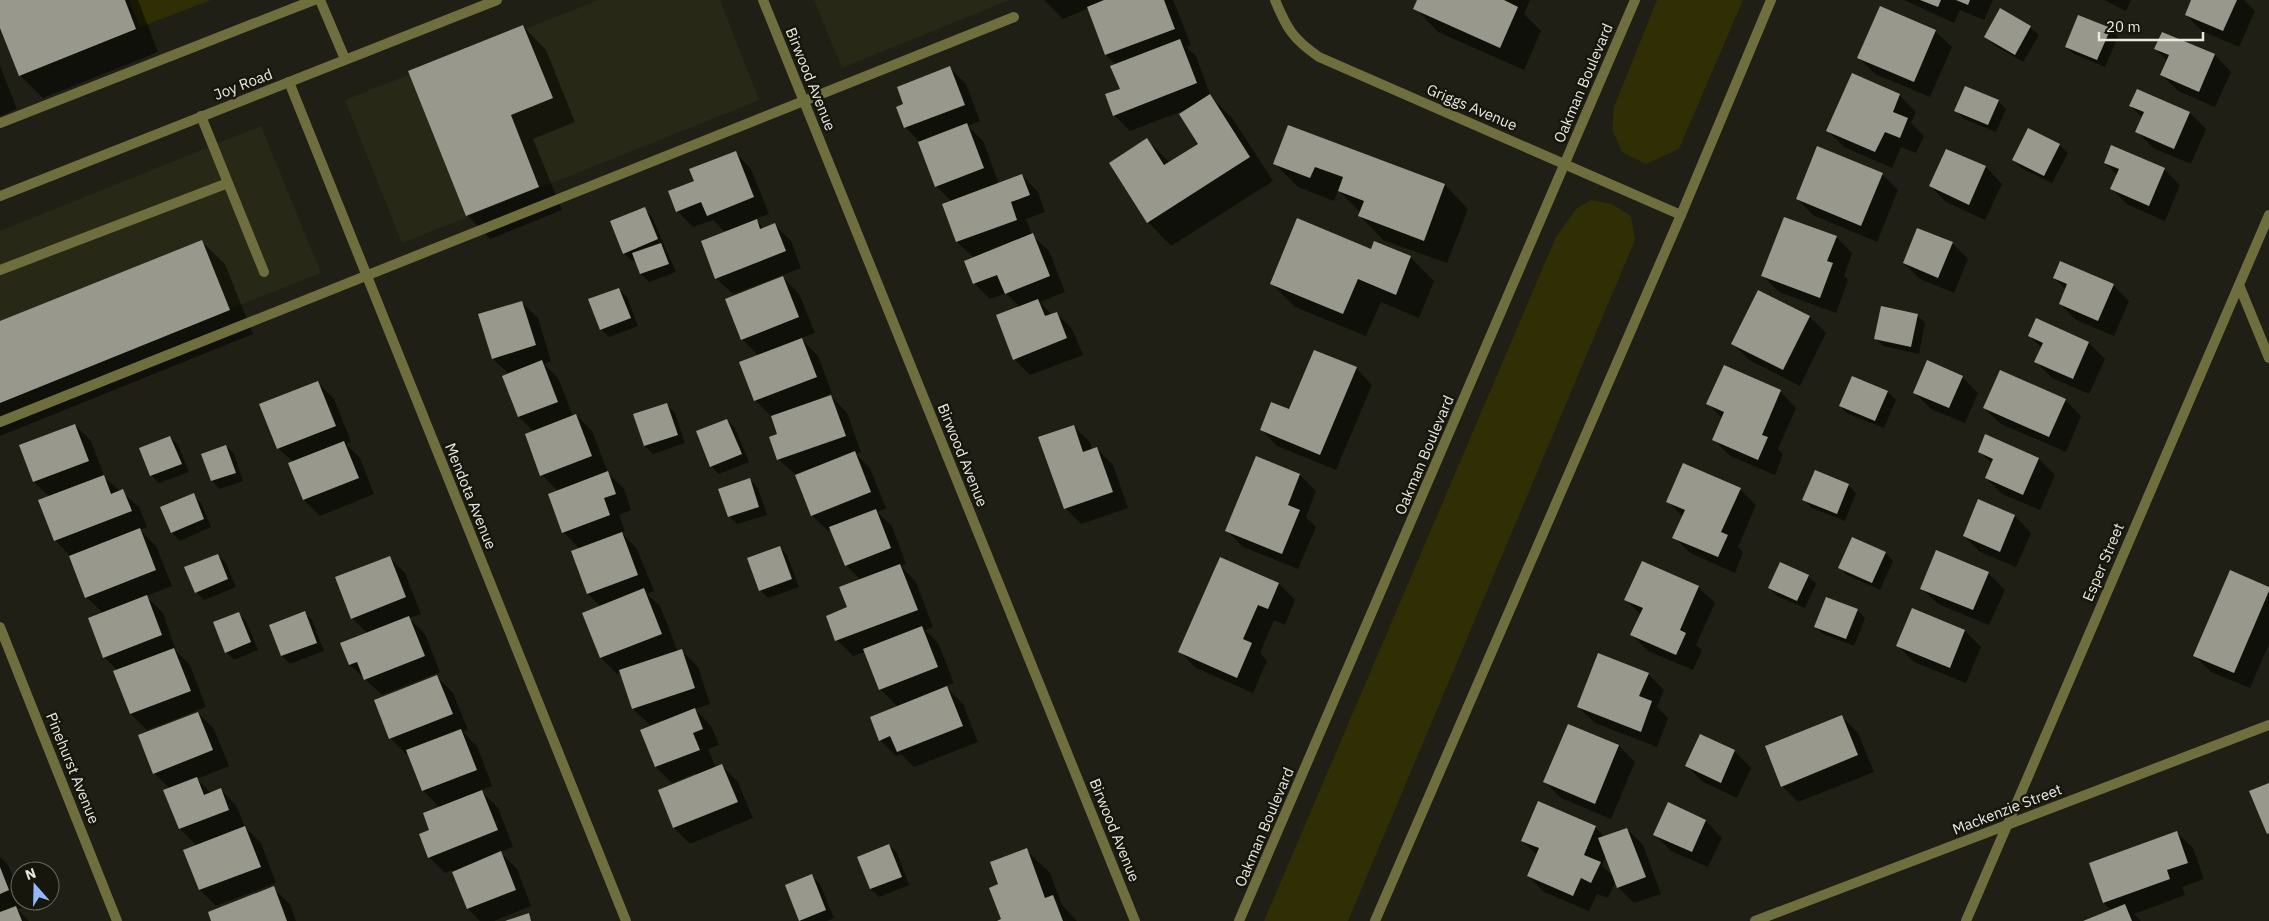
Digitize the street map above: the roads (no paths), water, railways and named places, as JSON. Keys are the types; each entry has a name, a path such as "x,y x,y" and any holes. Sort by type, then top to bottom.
{"street":[{"path":"0,123 314,0"},
{"path":"320,0 345,59"},
{"name":"Joy Road","path":"0,196 497,0"},
{"name":"Birwood Avenue","path":"763,0 1136,921"},
{"name":"Griggs Avenue","path":"1275,0 1283,21 1297,42 1319,57 1680,215"},
{"name":"Oakman Boulevard","path":"1239,921 1635,0"},
{"path":"1376,921 1771,0"},
{"path":"0,422 1014,17"},
{"name":"Mendota Avenue","path":"289,82 626,921"},
{"path":"201,116 264,272"},
{"path":"0,270 228,183"},
{"name":"Esper Street","path":"1966,921 2005,826 2269,216"},
{"path":"2239,285 2269,358"},
{"name":"Pinehurst Avenue","path":"0,627 117,921"},
{"name":"Mackenzie Street","path":"1755,921 2269,726"}]}
